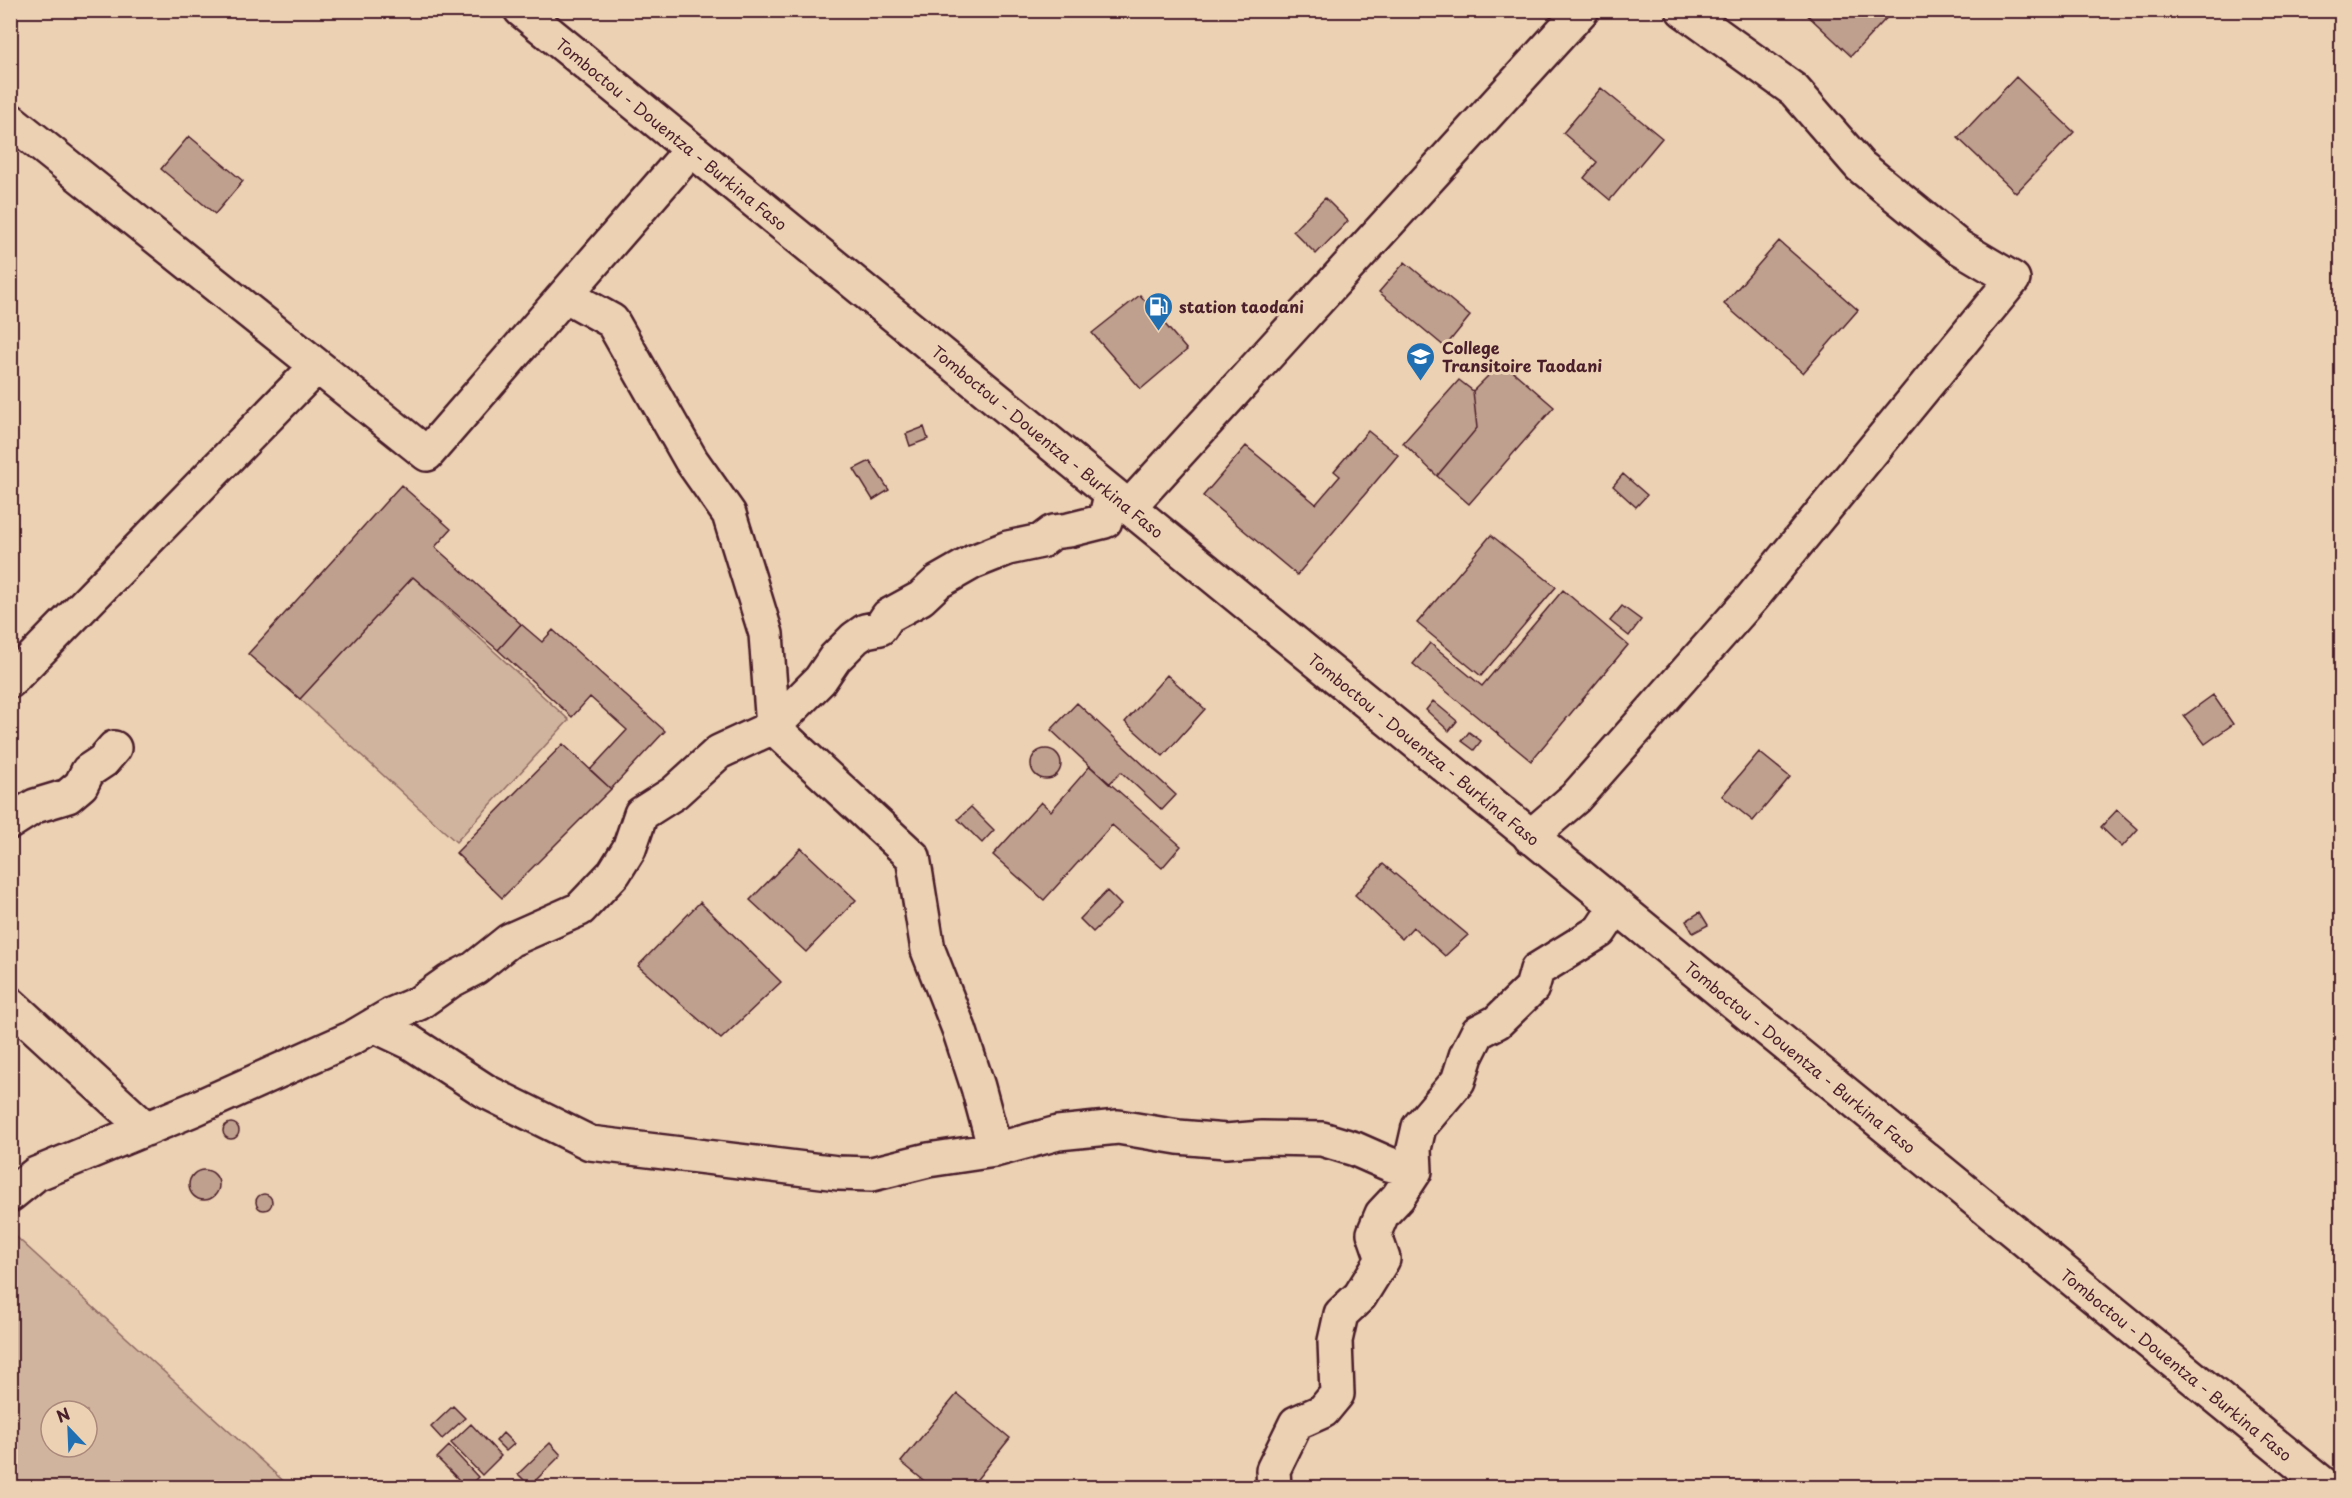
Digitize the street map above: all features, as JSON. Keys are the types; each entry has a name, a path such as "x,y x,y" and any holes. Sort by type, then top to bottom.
{"street":[{"name":"Tomboctou - Douentza - Burkina Faso","path":"521,10 1119,502 2328,1488"},
{"path":"10,1195 36,1174 146,1129 352,1038 419,1003 450,981 475,968 510,940 580,909 614,873 629,849 641,814 674,793 719,752 773,727 820,680 835,658 865,631 880,628 888,616 921,598 938,582 991,554 1041,541 1053,532 1105,521 1119,502 1582,10"},
{"path":"1530,837 1575,798 1752,598 2013,279 1959,247 1860,166 1794,90 1683,10"},
{"path":"10,120 427,454 691,150"},
{"path":"565,295 612,321 691,460 729,514 766,634 773,727 913,857 928,950 959,1029 995,1150"},
{"path":"10,681 317,366"},
{"path":"10,822 35,807 68,796 81,785 88,771 103,761 114,748"},
{"path":"1274,1488 1273,1470 1296,1423 1323,1411 1337,1394 1335,1341 1341,1314 1360,1296 1383,1259 1374,1233 1382,1214 1398,1197 1414,1171 1414,1149 1419,1127 1458,1081 1466,1056 1478,1032 1497,1022 1532,988 1537,970 1600,932 1616,907"},
{"path":"10,1004 146,1129"},
{"path":"374,1025 410,1042 487,1092 590,1143 838,1173 872,1174 928,1160 995,1150 1059,1133 1118,1127 1178,1137 1226,1141 1262,1138 1322,1139 1414,1171"}],"shaded area":[{"path":"413,577 569,720 456,842 300,699"},
{"path":"11,1232 290,1487 11,1487"}],"building":[{"path":"1802,10 1894,10 1851,56"},
{"path":"2016,77 2074,132 2016,193 1958,138"},
{"path":"1601,88 1662,138 1610,200 1584,178 1597,162 1563,133"},
{"path":"189,136 243,181 215,214 161,169"},
{"path":"1325,198 1348,221 1316,254 1293,231"},
{"path":"1779,241 1858,310 1803,373 1724,304"},
{"path":"1405,262 1470,316 1445,347 1379,292"},
{"path":"1140,295 1187,350 1141,389 1092,333"},
{"path":"1502,362 1554,407 1469,504 1437,476 1477,428 1473,391"},
{"path":"1459,380 1473,391 1477,428 1437,476 1403,443"},
{"path":"924,427 928,439 910,446 906,434"},
{"path":"1368,431 1398,455 1297,575 1203,496 1246,446 1316,504 1340,476 1334,471"},
{"path":"870,461 889,490 873,500 854,469"},
{"path":"1623,474 1647,495 1636,507 1613,486"},
{"path":"401,485 451,529 435,547 521,624 498,650 413,577 300,699 248,654"},
{"path":"1491,535 1556,587 1481,676 1417,623"},
{"path":"1563,590 1628,645 1531,761 1413,664 1430,643 1482,686"},
{"path":"1622,606 1641,620 1629,636 1610,621"},
{"path":"521,624 542,642 553,630 665,731 611,789 590,770 627,730 590,697 572,717 498,650"},
{"path":"1167,675 1205,709 1163,756 1125,722"},
{"path":"2213,695 2233,724 2205,744 2184,716"},
{"path":"1433,701 1457,721 1449,731 1426,710"},
{"path":"1077,703 1176,795 1162,810 1121,772 1109,784 1051,730"},
{"path":"1469,732 1481,741 1474,750 1462,741"},
{"path":"563,744 611,789 502,898 456,853"},
{"path":"1046,749 1057,753 1061,764 1057,775 1046,779 1035,775 1031,764 1035,753"},
{"path":"1759,752 1790,777 1753,821 1722,796"},
{"path":"1090,766 1181,846 1162,868 1112,825 1044,900 993,855 1041,802 1051,811"},
{"path":"971,807 994,830 982,843 958,819"},
{"path":"2117,810 2138,829 2122,847 2101,827"},
{"path":"801,848 856,900 806,952 750,900"},
{"path":"1383,864 1468,935 1445,956 1413,927 1402,939 1355,895"},
{"path":"1107,891 1121,905 1093,932 1080,919"},
{"path":"700,902 781,982 721,1039 638,966"},
{"path":"1700,912 1708,925 1693,933 1686,921"},
{"path":"231,1123 237,1125 239,1131 237,1137 231,1139 225,1137 223,1131 225,1125"},
{"path":"204,1170 210,1171 218,1179 218,1191 210,1199 204,1200 198,1199 190,1191 189,1185 190,1179 198,1171"},
{"path":"261,1194 267,1194 272,1202 270,1208 261,1210 256,1205 256,1199"},
{"path":"957,1394 1010,1438 970,1488 933,1488 901,1462"},
{"path":"453,1406 465,1418 442,1439 431,1427"},
{"path":"471,1424 501,1456 482,1475 451,1443"},
{"path":"503,1433 514,1444 506,1451 496,1441"},
{"path":"550,1443 561,1455 530,1486 518,1474"},
{"path":"449,1446 478,1477 467,1488 437,1458"}],"place":[{"name":"station taodani","path":"1158,332"},
{"name":"College Transitoire Taodani","path":"1421,382"}]}
